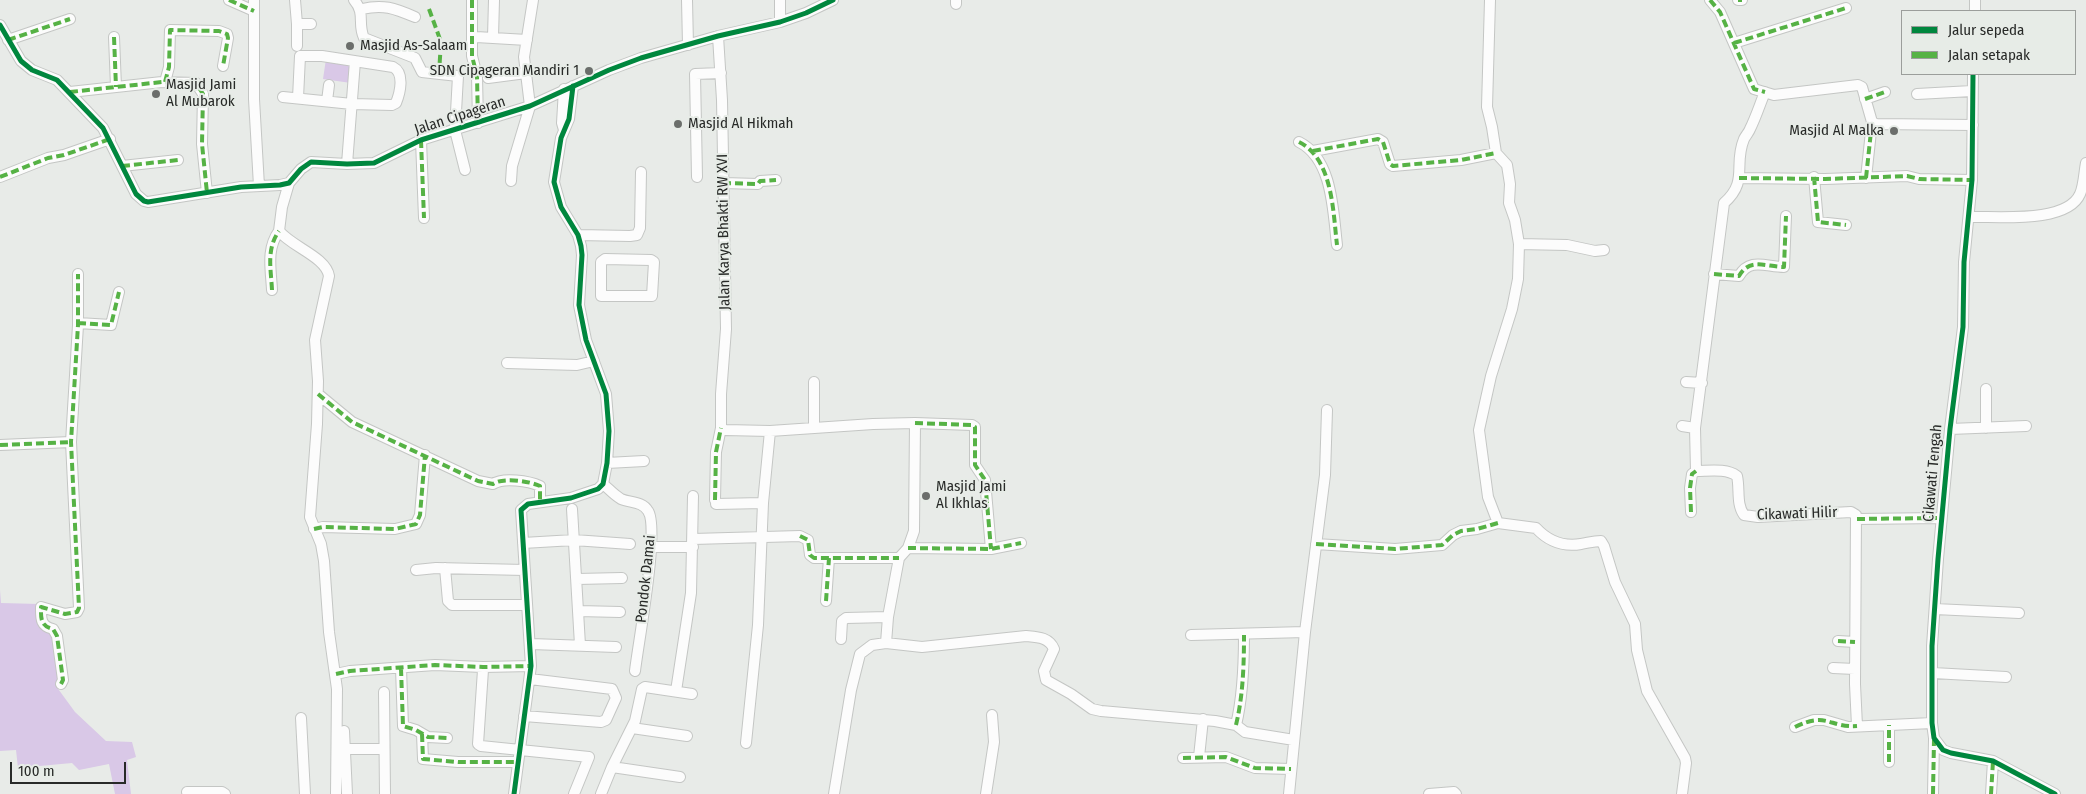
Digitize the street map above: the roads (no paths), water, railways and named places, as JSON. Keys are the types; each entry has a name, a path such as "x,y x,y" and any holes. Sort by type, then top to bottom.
{"street":[{"path":"228,0 254,5 254,99 259,186"},
{"path":"354,0 362,8 364,38 416,58 422,72 457,75 455,130 465,170"},
{"path":"472,0 472,56 477,76 478,123"},
{"path":"493,37 494,0"},
{"path":"512,181 512,166 530,106 524,57 533,0"},
{"path":"687,0 688,45"},
{"path":"780,0 780,22"},
{"name":"Jalan Cipageran","path":"289,183 311,162 374,163 422,140 530,106 568,87 641,58 718,36 780,22 806,13 833,0"},
{"path":"1490,0 1487,107 1496,153 1506,165 1510,184 1509,203 1515,220 1519,244 1516,286 1491,376 1479,430 1488,497 1498,524"},
{"path":"297,1 298,98"},
{"path":"1712,1 1720,12 1754,89 1774,95 1852,84 1862,87 1872,122 1866,178"},
{"path":"362,8 381,3 415,17"},
{"path":"1734,43 1846,8"},
{"path":"8,40 70,19"},
{"path":"298,24 311,24"},
{"path":"0,25 21,62 27,67 57,80 103,128 136,194 144,201 289,183 278,231 270,248 272,290"},
{"path":"165,82 168,75 170,30 219,31 227,34 228,38 222,66"},
{"name":"Jalan Karya Bhakti RW XVI","path":"718,36 721,73 726,329 721,394 721,428 716,452 716,502 763,503"},
{"path":"114,37 116,87"},
{"path":"476,37 527,40"},
{"path":"284,98 352,104 389,105 396,103 401,75 397,68 322,56 298,50"},
{"path":"347,164 355,61"},
{"path":"488,78 526,73"},
{"path":"697,176 696,74 721,73"},
{"name":"Cikawati Tengah","path":"1932,794 1934,738 1932,723 1932,646 1941,518 1963,327 1964,262 1972,180 1972,75"},
{"path":"70,92 165,82 196,83 201,89 202,144 207,193"},
{"path":"327,102 329,85"},
{"path":"514,794 531,666 521,510 528,504 571,498 593,492 603,484 607,462 608,413 606,394 582,325 579,305 582,255 578,235 561,207 554,182 556,163 564,130 562,123 568,87"},
{"path":"1917,94 1972,91"},
{"path":"1691,512 1690,488 1692,474 1696,471 1695,428 1724,203 1735,193 1739,178 1740,154 1744,138 1750,129 1765,92"},
{"path":"1865,99 1886,92"},
{"path":"1872,122 1876,124 1973,125"},
{"path":"0,177 48,158 64,155 110,139"},
{"path":"1313,151 1381,139 1390,164 1394,166 1461,160 1496,153"},
{"path":"422,140 424,218"},
{"path":"1298,142 1313,151 1327,180 1333,209 1337,245"},
{"path":"122,166 178,160"},
{"path":"1969,217 2043,215 2062,211 2077,200 2081,193 2086,163"},
{"path":"578,235 636,235 640,228 641,172"},
{"path":"1739,178 1814,177 1840,173 1866,178 1907,176 1919,179 1972,180"},
{"path":"1814,177 1818,222 1846,225"},
{"path":"723,183 758,184 760,181 776,180"},
{"path":"1714,274 1739,276 1746,266 1753,264 1784,267 1786,216"},
{"path":"278,231 291,244 317,259 328,271 327,285 315,340 318,394 316,452 310,517 321,544 324,561 329,632 336,674 341,749 347,794"},
{"path":"1519,244 1567,245 1595,251 1604,250"},
{"path":"605,259 651,260 655,264 654,294 650,297 602,297 600,294 600,275 600,262 605,259"},
{"path":"582,272 600,275"},
{"path":"61,684 63,680 57,636 53,629 42,623 41,607 65,614 77,612 79,608 70,442 78,323 78,274"},
{"path":"78,323 111,325 119,292"},
{"path":"507,364 577,365 594,361"},
{"path":"814,382 814,428"},
{"path":"1686,382 1702,384"},
{"path":"1986,389 1986,428"},
{"path":"318,394 352,422 478,481 493,484 509,481 533,483 540,486 540,502"},
{"path":"1289,794 1305,632 1325,475 1326,410"},
{"path":"886,643 888,617 899,558 908,548 914,531 914,423"},
{"path":"721,428 725,430 770,432 873,424 972,425 976,427 975,464 985,480 991,549"},
{"path":"1682,426 1695,428"},
{"path":"1950,429 2026,426"},
{"path":"746,743 758,625 763,503 770,432"},
{"path":"0,446 70,442"},
{"path":"314,529 323,527 395,529 416,524 420,516 425,455"},
{"path":"607,462 644,462"},
{"name":"Cikawati Hilir","path":"1696,471 1732,472 1737,476 1740,489 1739,504 1744,515 1758,517 1851,512 1856,516 1855,669 1857,726"},
{"name":"Pondok Damai","path":"603,484 622,500 644,506 650,512 651,546 635,671"},
{"path":"676,691 691,593 693,496"},
{"path":"572,509 580,645"},
{"path":"1857,519 1941,518"},
{"path":"1316,544 1395,549 1442,545 1453,535 1461,531 1498,524 1536,528 1545,537 1560,544 1601,541 1615,582 1634,624 1637,650 1647,691 1685,758 1682,794"},
{"path":"651,546 803,537 809,542 812,557 899,558"},
{"path":"522,543 574,540 630,544"},
{"path":"908,548 991,549 1021,543"},
{"path":"826,601 829,558"},
{"path":"416,570 445,568 524,570"},
{"path":"445,568 448,602 452,606 527,605"},
{"path":"576,579 622,578"},
{"path":"1935,609 2019,612"},
{"path":"578,612 620,612"},
{"path":"840,639 842,621 846,618 888,617"},
{"path":"1191,635 1305,632"},
{"path":"1236,725 1243,672 1244,635"},
{"path":"834,794 851,690 860,654 872,645 886,643 922,646 1026,636 1040,638 1052,644 1054,649 1044,676 1046,680 1072,694 1092,709 1101,712 1203,719 1236,725 1245,732 1294,740"},
{"path":"1838,641 1855,642"},
{"path":"531,644 616,647"},
{"path":"336,674 350,671 451,665 483,667 531,666"},
{"path":"401,668 403,726 428,737 447,738"},
{"path":"1833,668 1855,669"},
{"path":"483,670 478,744 519,751 589,757 574,794"},
{"path":"1933,673 2006,677"},
{"path":"524,716 604,722 616,698 616,693 612,689 530,680"},
{"path":"601,794 635,721 642,690 645,687 692,694"},
{"path":"384,692 383,749 385,794"},
{"path":"336,794 344,708"},
{"path":"986,794 994,742 992,715"},
{"path":"301,718 305,794"},
{"path":"1199,757 1203,719"},
{"path":"1795,727 1814,720 1824,720 1848,727 1932,723"},
{"path":"1889,725 1889,762"},
{"path":"632,728 687,736"},
{"path":"422,734 423,760 518,762"},
{"path":"1934,738 1940,747 1951,753 1993,761 2055,794"},
{"path":"341,749 383,749"},
{"path":"1183,758 1226,757 1255,768 1291,769"},
{"path":"1991,794 1993,761"},
{"path":"612,767 680,778"},
{"path":"187,792 222,792 225,794"},
{"path":"1429,794 1454,792 1456,794"}],"place":[{"name":"Masjid As-Salaam","path":"350,46"},
{"name":"SDN Cipageran Mandiri 1","path":"589,71"},
{"name":"Masjid Jami Al Mubarok","path":"156,94"},
{"name":"Masjid Al Hikmah","path":"678,124"},
{"name":"Masjid Al Malka","path":"1894,131"},
{"name":"Masjid Jami Al Ikhlas","path":"926,496"}]}
